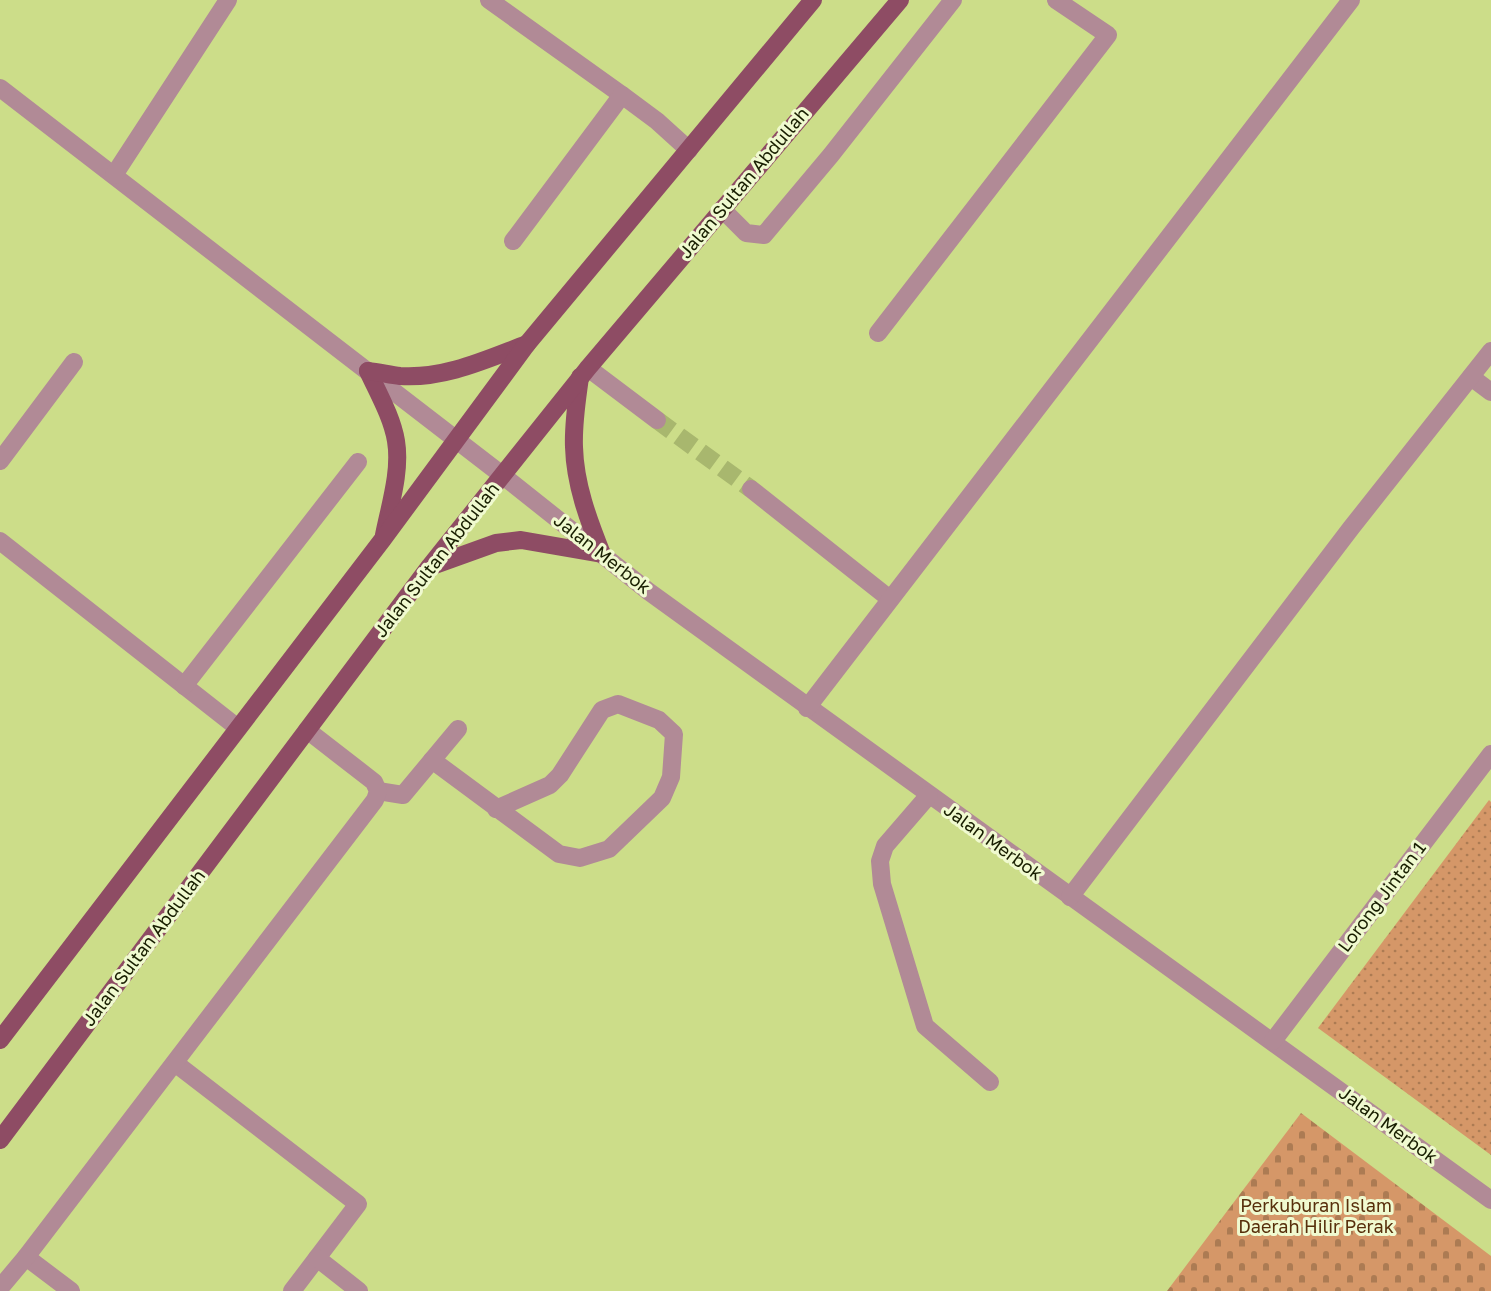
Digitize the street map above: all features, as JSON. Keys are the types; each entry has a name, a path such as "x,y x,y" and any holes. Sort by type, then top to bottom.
{"main road":[{"path":"0,1040 383,539 527,344 813,0"},
{"name":"Jalan Sultan Abdullah","path":"0,1140 430,566 584,373 900,0"},
{"path":"368,371 400,376 429,375 464,368 527,344"},
{"path":"368,371 387,412 396,440 397,466 383,539"},
{"path":"584,373 574,427 575,459 585,513 602,554"},
{"path":"430,566 496,543 521,540 602,554"}],"street":[{"path":"114,175 228,0"},
{"path":"489,0 622,95 689,150"},
{"path":"722,209 746,233 764,235 831,155 953,0"},
{"path":"878,333 1108,35 1056,0"},
{"path":"807,708 1352,0"},
{"name":"Jalan Merbok","path":"0,88 502,475 648,591 1491,1200"},
{"path":"513,241 622,95"},
{"path":"1070,897 1352,528 1491,351"},
{"path":"0,461 74,362"},
{"path":"584,373 657,420"},
{"path":"1471,377 1491,392"},
{"path":"184,686 358,462"},
{"path":"751,489 891,599"},
{"path":"0,541 238,728"},
{"path":"432,760 496,809 559,854 580,858 609,849 662,798 671,777 674,734 659,720 618,704 602,710 560,775 550,785 496,809"},
{"path":"378,791 403,795 458,729"},
{"path":"0,1288 375,800 378,791 374,782 307,730"},
{"name":"Lorong Jintan 1","path":"1273,1041 1491,755"},
{"path":"929,795 885,846 880,861 882,885 925,1026 990,1082"},
{"path":"175,1063 358,1204 292,1291"},
{"path":"26,1257 71,1291"},
{"path":"317,1258 358,1291"}],"green space":[{"path":"1489,800 1491,802 1491,1155 1318,1028"},
{"name":"Perkuburan Islam Daerah Hilir Perak","path":"1301,1113 1491,1256 1491,1291 1167,1291"}],"tunnel":[{"path":"657,420 751,489"}]}
